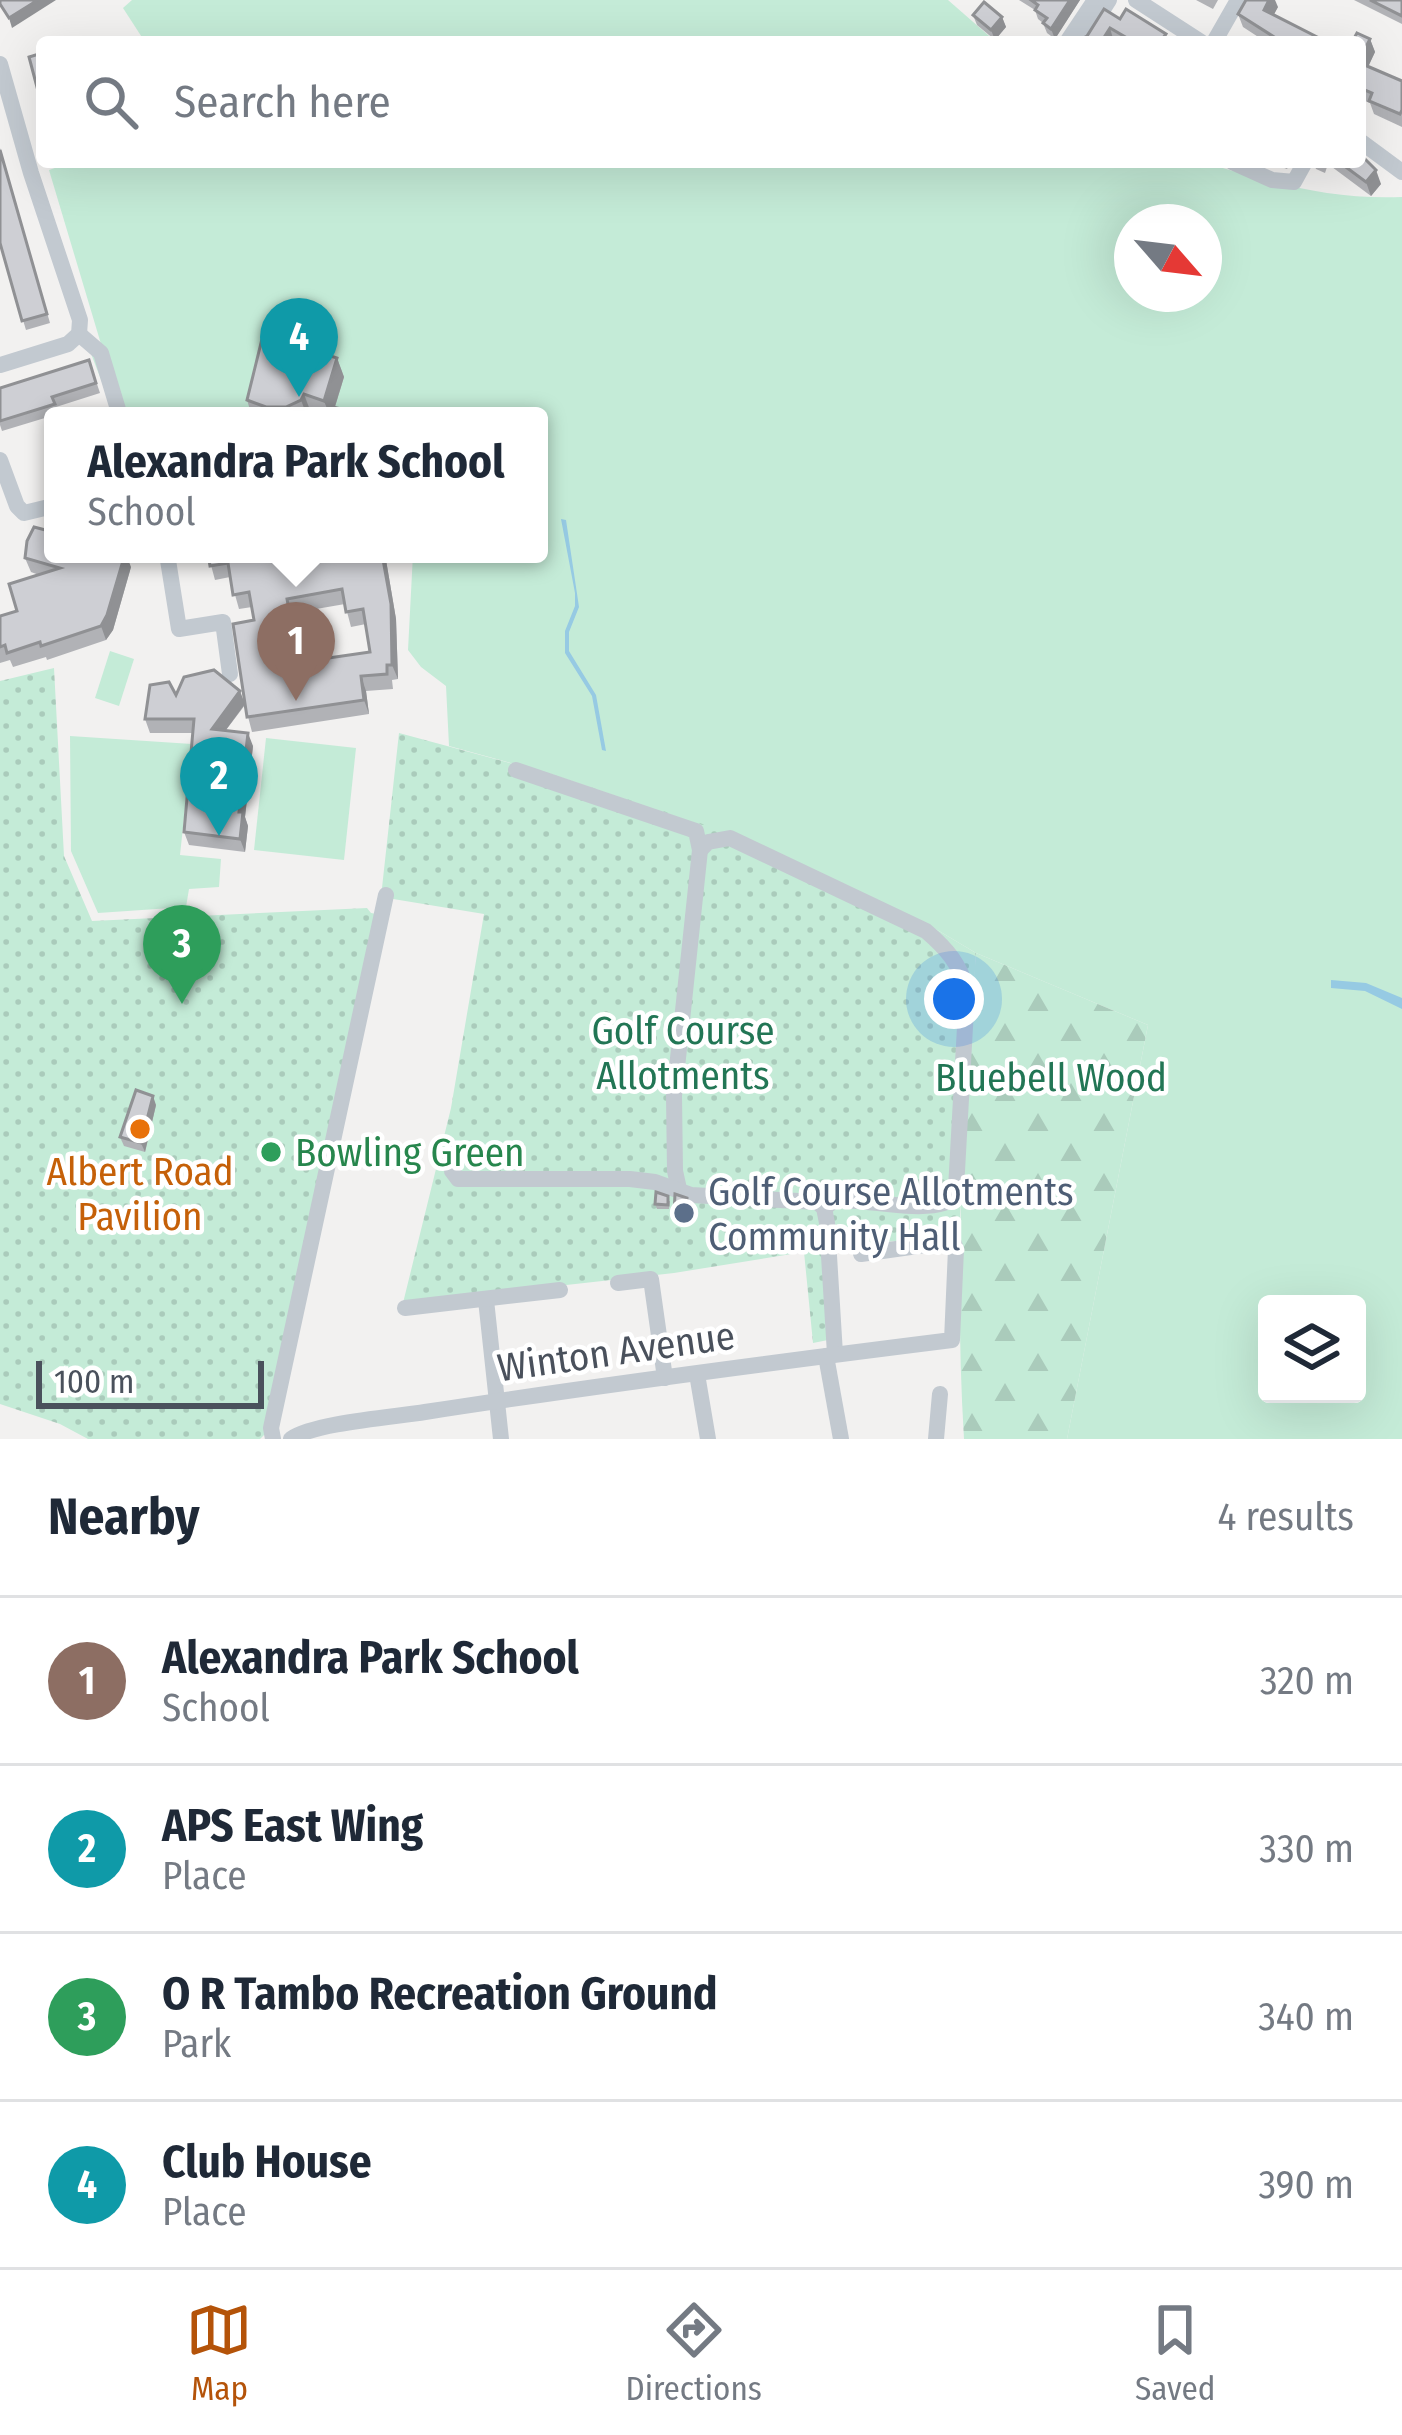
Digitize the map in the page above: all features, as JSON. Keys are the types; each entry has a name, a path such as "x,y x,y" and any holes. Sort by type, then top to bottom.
{"street":[{"path":"1071,36 1095,0"},
{"path":"1086,36 1108,0"},
{"path":"1136,0 1192,36"},
{"path":"1217,36 1238,0"},
{"path":"0,64 4,93 80,320 79,334 68,344 0,365"},
{"path":"1366,145 1402,172"},
{"path":"1245,168 1272,180 1294,182 1302,168"},
{"path":"79,334 101,352 117,407"},
{"path":"0,460 17,506 24,513 44,508"},
{"path":"168,563 178,629 223,622 230,674"},
{"path":"516,770 692,826 700,850 674,1096 679,1189"},
{"path":"452,1151 452,1172 458,1179 630,1179 691,1195 823,1203 918,1204 951,1199 956,1189 968,991 946,947 926,931 730,838 708,842 700,850"},
{"path":"273,1439 386,896"},
{"path":"823,1203 831,1355 842,1439"},
{"name":"Winton Avenue","path":"291,1439 298,1434 348,1432 498,1401 952,1340 953,1241 861,1254"},
{"path":"618,1283 650,1280 665,1378"},
{"path":"405,1309 560,1290"},
{"path":"486,1300 501,1439"},
{"path":"697,1374 708,1439"},
{"path":"936,1439 940,1394"}],"green space":[{"path":"132,0 948,0 989,36 141,36 123,8"},
{"path":"55,168 1224,168 1351,196 1402,197 1402,1439 1067,1439 1148,1025 661,811 449,746 446,686 408,650 413,563 548,563 548,407 112,407 90,351 101,344 49,170"},
{"path":"110,651 134,659 119,706 95,698"},
{"path":"54,668 64,856 92,921 367,908 382,915 271,1428 260,1439 88,1439 0,1404 0,681"},
{"name":"Golf Course Allotments","path":"399,733 551,774 733,834 976,953 959,1235 833,1247 833,1339 813,1343 804,1252 674,1273 403,1303 451,1108 484,914 381,897"},
{"path":"70,736 192,744 180,855 221,859 219,887 189,889 186,907 98,913 71,851"},
{"path":"266,738 356,748 344,860 254,850"},
{"name":"Bluebell Wood","path":"976,953 1148,1025 1067,1439 964,1439 961,1196"}],"water":[{"path":"561,519 566,520 579,607 569,632 569,651 596,695 606,751 602,750 592,696 565,653 565,631 575,593"},
{"path":"1331,980 1366,983 1402,998 1402,1009 1365,991 1331,988"}],"building":[{"path":"0,0 38,0 9,18"},
{"path":"1031,0 1070,0 1051,29"},
{"path":"1246,0 1269,0 1264,10 1315,36 1273,36 1238,14"},
{"path":"1370,0 1402,0 1402,16"},
{"path":"984,2 1002,17 991,30 973,15"},
{"path":"1104,9 1120,19 1126,9 1166,34 1124,36 1110,28 1105,36 1087,36"},
{"path":"36,55 36,83 29,57"},
{"path":"1366,66 1402,81 1400,114 1369,101 1372,93 1366,90"},
{"path":"0,150 47,314 22,321 0,243"},
{"path":"1366,160 1376,170 1366,182 1347,168 1366,168"},
{"path":"263,335 337,358 324,401 304,394 286,407 266,407 247,400"},
{"path":"89,360 96,383 52,397 55,404 0,421 0,388"},
{"path":"34,527 44,530 44,563 122,563 101,626 7,653 5,645 0,647 0,616 17,611 9,584 60,568 25,558"},
{"path":"228,563 384,563 391,604 392,665 387,665 387,674 361,676 364,700 247,717 233,624 254,620 249,592 233,595","holes":["342,589 346,612 363,609 370,652 287,664 282,633 293,631 287,599"]},
{"path":"214,670 240,691 212,729 248,733 240,839 184,832 194,719 145,719 150,685 169,682 176,695 184,677"},
{"path":"136,1090 153,1096 141,1143 120,1137"},
{"path":"656,1192 668,1196 668,1205 655,1204"},
{"path":"675,1194 687,1198 686,1214 674,1214"}],"place":[{"name":"Club House","path":"299,397"},
{"name":"Alexandra Park School","path":"296,701"},
{"name":"APS East Wing","path":"219,836"},
{"name":"O R Tambo Recreation Ground","path":"182,1004"},
{"name":"Albert Road Pavilion","path":"140,1129"},
{"name":"Bowling Green","path":"271,1152"},
{"name":"Golf Course Allotments Community Hall","path":"684,1213"}]}
